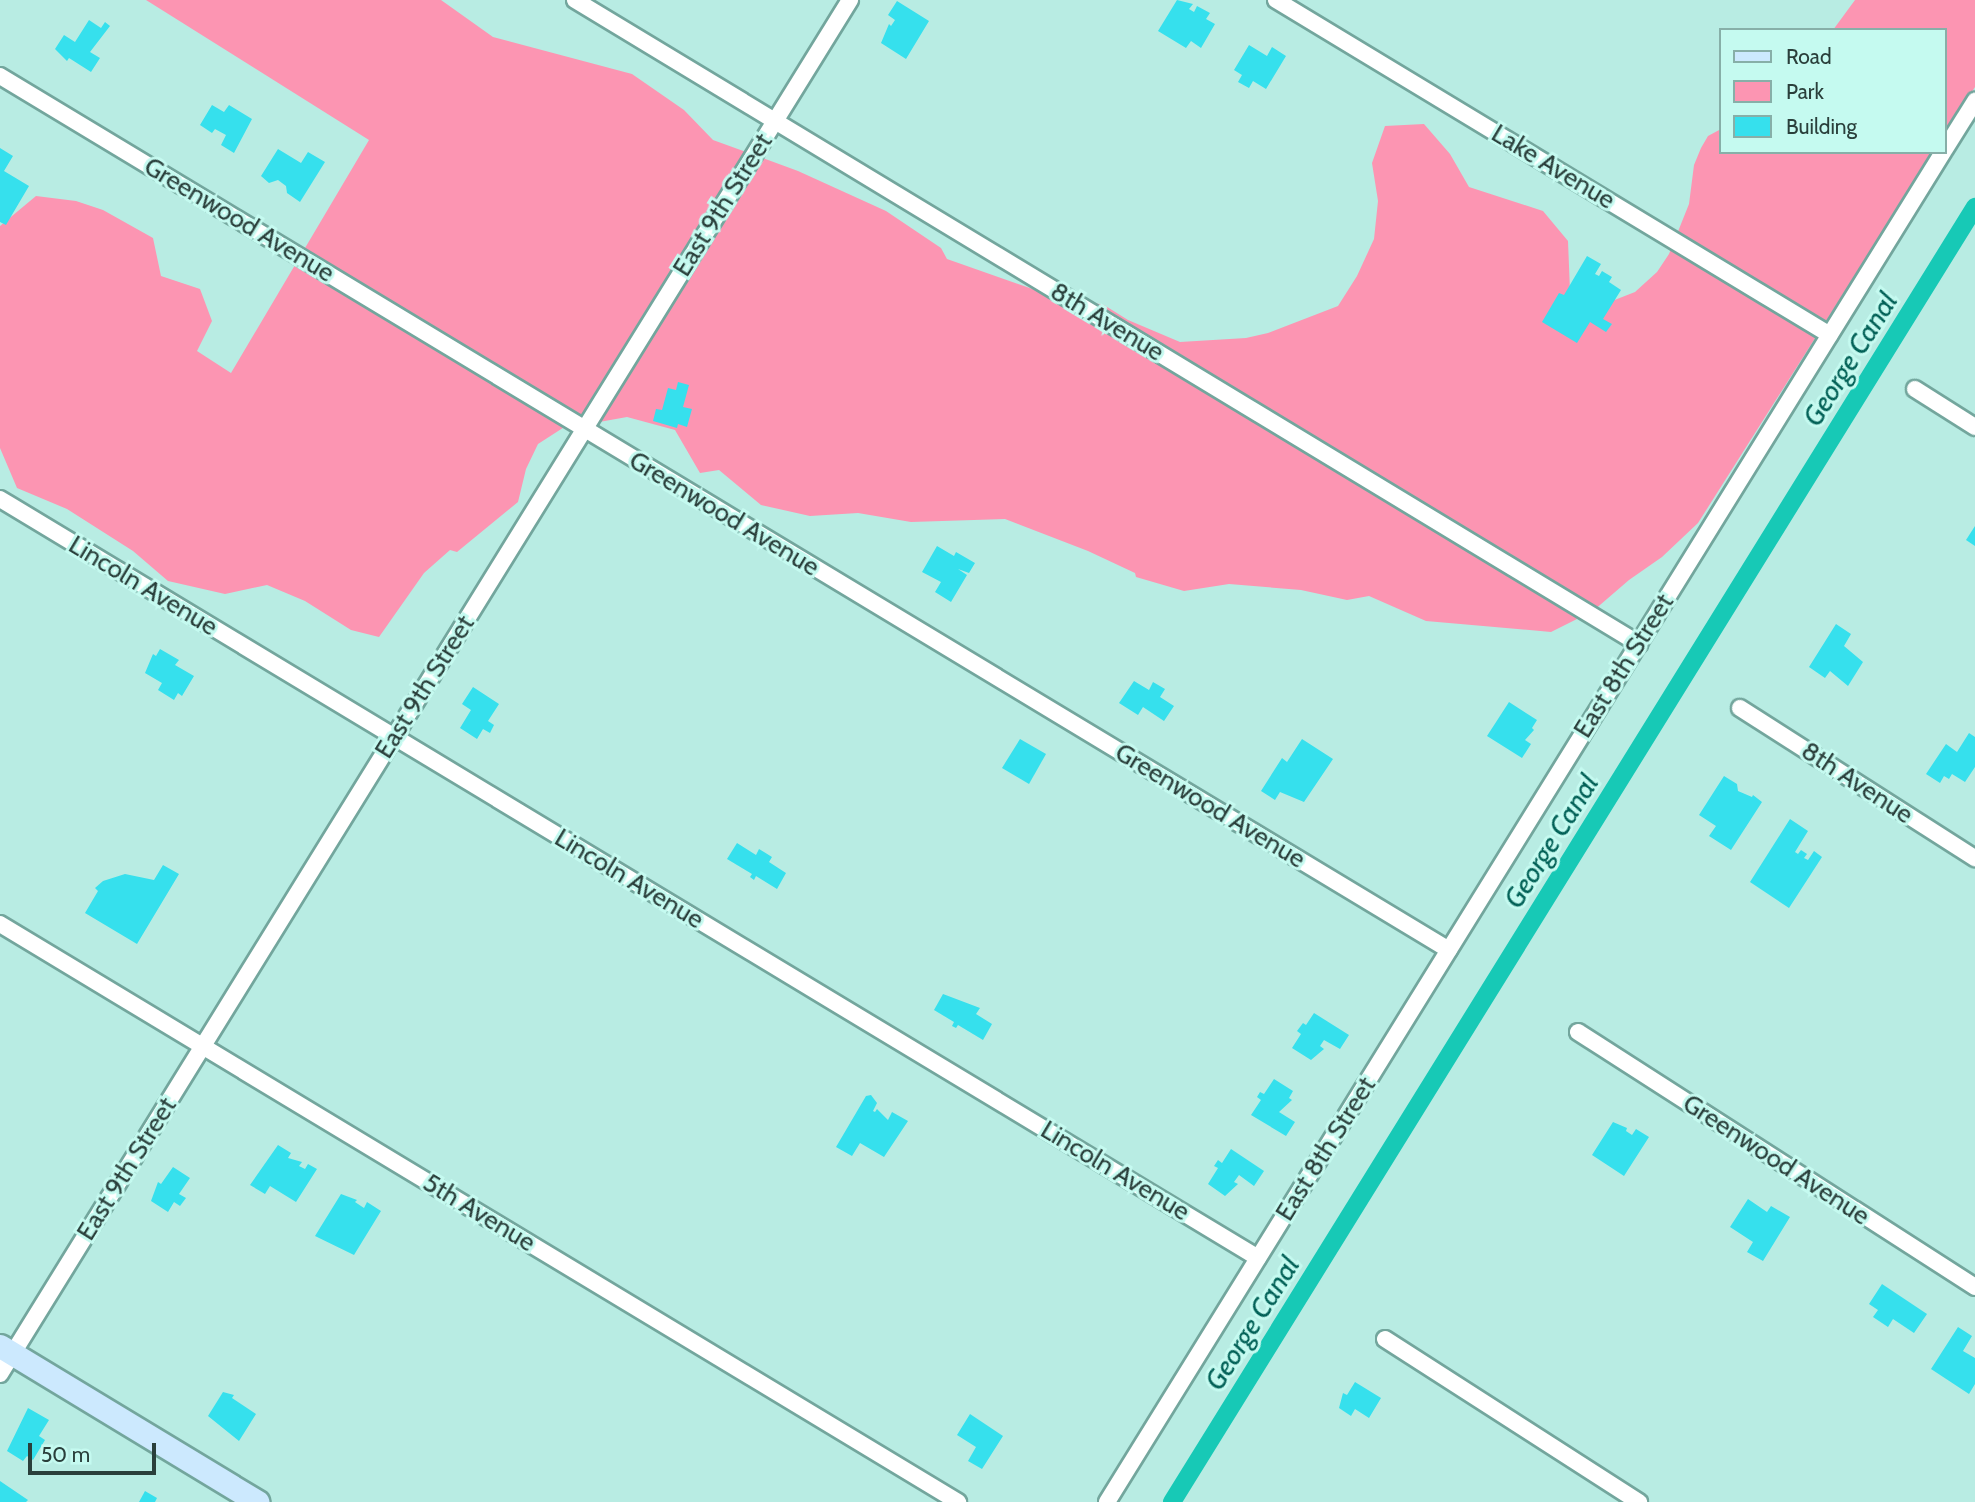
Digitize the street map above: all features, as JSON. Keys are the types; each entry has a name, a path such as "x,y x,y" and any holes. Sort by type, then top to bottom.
{"street":[{"name":"8th Avenue","path":"575,0 1639,644"},
{"name":"East 9th Street","path":"0,1374 6,1350 203,1046 850,0"},
{"name":"Lake Avenue","path":"1276,0 1830,335"},
{"name":"Greenwood Avenue","path":"0,76 1449,950"},
{"name":"East 8th Street","path":"1947,145 1975,101"},
{"name":"East 8th Street","path":"1107,1502 1942,154"},
{"path":"1915,389 1975,427"},
{"name":"Lincoln Avenue","path":"0,499 1258,1258"},
{"name":"8th Avenue","path":"1740,708 1975,858"},
{"name":"5th Avenue","path":"0,924 958,1502"},
{"name":"Greenwood Avenue","path":"1578,1032 1975,1287"},
{"path":"1385,1339 1639,1502"},
{"path":"6,1350 258,1502"}],"green space":[{"path":"146,0 441,0 493,37 632,74 684,110 713,140 798,171 886,211 941,248 947,259 1044,293 1104,305 1128,320 1180,342 1246,338 1268,333 1338,306 1357,276 1374,239 1378,201 1372,163 1385,126 1424,124 1450,154 1469,187 1543,211 1568,241 1570,291 1612,301 1635,292 1657,272 1669,254 1689,204 1694,165 1708,136 1720,130 1720,154 1932,154 1698,523 1662,557 1629,580 1593,611 1551,632 1426,621 1369,596 1347,600 1301,590 1229,584 1184,591 1136,577 1135,573 1088,551 1005,519 911,522 858,513 810,516 761,505 719,470 700,473 675,430 627,417 588,424 569,424 538,444 526,469 518,502 457,552 450,550 424,573 379,637 351,630 305,601 267,585 225,594 168,581 133,551 67,509 17,488 0,448 0,226 36,196 76,201 103,210 153,238 161,276 200,289 212,321 197,351 231,373 369,140"},
{"path":"1855,0 1975,0 1975,87 1947,131 1947,28 1834,28"}],"building":[{"path":"1177,0 1193,4 1189,9 1194,12 1197,6 1210,13 1206,19 1215,24 1201,48 1191,41 1186,48 1158,31"},
{"path":"897,1 929,21 906,59 881,43 889,24 891,26 895,20 888,15"},
{"path":"89,20 101,28 105,22 110,26 90,52 100,58 91,72 69,58 67,61 55,49 64,35 75,42"},
{"path":"1249,45 1267,56 1272,47 1286,56 1266,89 1253,81 1249,88 1238,82 1242,75 1234,70"},
{"path":"212,105 224,112 229,105 252,119 234,153 221,145 226,135 215,129 212,133 200,125"},
{"path":"0,148 13,156 4,171 29,186 6,225 0,222"},
{"path":"278,149 301,163 308,152 325,162 300,202 287,193 286,186 278,180 269,183 261,176"},
{"path":"1587,256 1601,264 1595,274 1599,276 1602,271 1612,277 1609,282 1621,290 1603,319 1612,324 1606,332 1590,322 1577,343 1542,322 1559,293 1564,295"},
{"path":"678,382 689,385 683,407 692,409 687,427 678,424 677,428 653,421 656,409 662,410 668,388 676,390"},
{"path":"1975,526 1975,546 1966,540"},
{"path":"937,546 954,556 956,552 975,563 969,573 958,569 967,575 951,602 935,592 941,582 922,572"},
{"path":"1836,624 1851,634 1844,646 1863,662 1848,686 1830,671 1825,678 1809,667"},
{"path":"160,649 179,660 175,665 194,676 182,696 178,693 174,700 158,690 162,683 145,673 153,654 156,656"},
{"path":"1134,681 1149,690 1153,682 1165,689 1160,697 1174,706 1164,721 1143,707 1138,715 1119,703"},
{"path":"473,687 499,704 488,721 494,725 490,733 483,729 477,739 460,728 471,710 462,704"},
{"path":"1509,702 1537,720 1532,728 1534,730 1525,740 1531,744 1522,758 1487,736"},
{"path":"1969,733 1975,737 1975,767 1965,782 1952,774 1949,779 1944,776 1940,783 1926,774 1946,744 1957,752"},
{"path":"1020,739 1046,754 1029,784 1002,768"},
{"path":"1302,739 1333,759 1304,802 1280,792 1275,800 1261,791 1282,758 1287,762"},
{"path":"1724,776 1737,784 1738,791 1752,797 1753,795 1762,802 1731,850 1709,836 1716,826 1699,815"},
{"path":"1790,819 1808,831 1795,852 1798,854 1801,850 1807,854 1804,858 1808,860 1814,851 1822,857 1789,908 1750,882"},
{"path":"737,843 756,855 759,849 772,857 769,862 786,873 777,889 756,876 754,880 750,877 752,874 727,859"},
{"path":"163,865 179,874 137,944 85,913 98,891 95,888 103,881 125,874 154,880"},
{"path":"943,994 980,1008 976,1014 992,1024 983,1040 958,1025 956,1028 952,1026 954,1022 934,1010"},
{"path":"1314,1013 1349,1035 1340,1049 1324,1040 1320,1046 1324,1049 1311,1060 1292,1048 1301,1034 1297,1031 1303,1023 1306,1025"},
{"path":"1274,1079 1293,1091 1289,1098 1292,1100 1279,1112 1295,1122 1286,1136 1251,1115 1261,1100 1257,1097 1260,1092 1264,1094"},
{"path":"871,1095 877,1103 873,1111 877,1109 888,1120 892,1112 908,1121 884,1157 860,1143 852,1156 836,1147 866,1096"},
{"path":"1613,1122 1627,1128 1626,1131 1632,1135 1636,1129 1649,1137 1624,1176 1592,1155"},
{"path":"278,1145 291,1153 288,1158 302,1162 299,1166 305,1169 308,1164 317,1169 296,1202 270,1186 265,1194 250,1185"},
{"path":"1231,1149 1264,1171 1254,1186 1239,1175 1234,1182 1238,1184 1225,1196 1208,1184 1218,1168 1214,1166 1218,1160 1222,1163"},
{"path":"173,1167 190,1178 179,1194 186,1198 180,1206 174,1202 168,1212 151,1201 158,1182 161,1184"},
{"path":"341,1194 357,1200 355,1202 364,1208 367,1202 381,1211 354,1255 315,1236"},
{"path":"1748,1199 1767,1212 1771,1206 1790,1217 1763,1261 1747,1252 1753,1242 1730,1227"},
{"path":"1882,1284 1927,1314 1914,1333 1893,1319 1888,1327 1873,1317 1878,1310 1869,1304"},
{"path":"1958,1327 1972,1336 1963,1351 1975,1358 1975,1384 1969,1394 1931,1369"},
{"path":"1355,1382 1381,1398 1369,1418 1355,1409 1351,1416 1339,1408 1343,1393 1347,1395"},
{"path":"223,1392 234,1395 232,1398 256,1414 239,1441 208,1416"},
{"path":"28,1408 49,1420 39,1436 45,1440 33,1460 27,1456 23,1461 7,1451"},
{"path":"970,1414 1003,1436 982,1469 968,1461 976,1447 957,1435"},
{"path":"0,1481 28,1500 0,1502"},
{"path":"145,1491 157,1498 155,1502 139,1502"}],"waterway":[{"name":"George Canal","path":"1172,1502 1975,207"}]}
